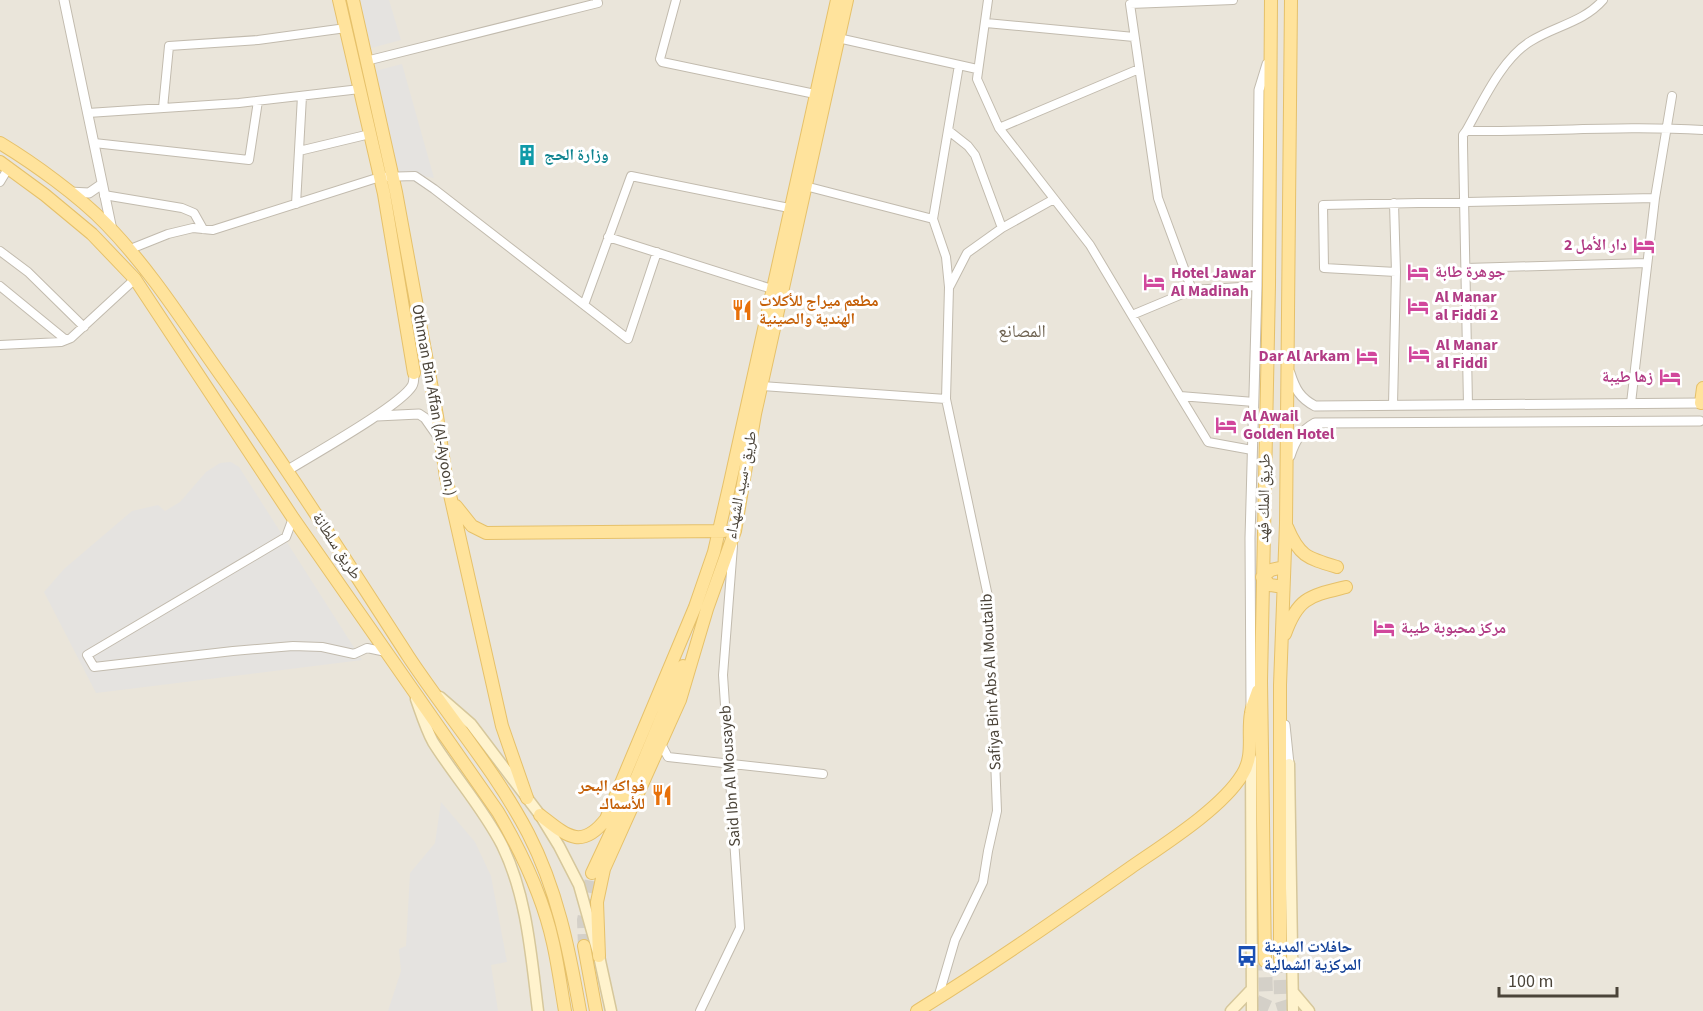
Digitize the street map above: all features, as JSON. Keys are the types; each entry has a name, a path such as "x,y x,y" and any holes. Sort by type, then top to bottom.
{"main road":[{"name":"Othman Bin Affan (Al-Ayoon.)","path":"339,0 380,177 395,252 414,373"},
{"name":"Othman Bin Affan (Al-Ayoon.)","path":"353,0 393,175 442,442 446,477 502,726 527,798"},
{"name":"طريق -سيد الشهداء","path":"540,815 566,835 577,837 588,836 596,831 606,819 695,607 714,552 837,0"},
{"name":"طريق -سيد الشهداء","path":"599,956 597,902 604,870 680,700 707,609 735,531 761,387 847,0"},
{"name":"طريق الملك فهد","path":"1265,961 1261,681 1255,621 1262,577 1269,285 1271,0"},
{"name":"طريق الملك فهد","path":"1280,959 1280,685 1287,467 1291,0"},
{"name":"طريق سلطانة","path":"0,143 68,192 106,224 129,250 149,273 288,470 427,685 490,774 528,833 556,900 566,937 580,1011"},
{"name":"طريق سلطانة","path":"4,165 92,234 135,279 293,518 476,780 514,839 530,874 553,942 565,1011"},
{"path":"1702,402 1703,388"},
{"path":"453,503 472,526 486,533 735,531"},
{"path":"1286,523 1295,545 1306,555 1337,567"},
{"path":"1283,587 1270,585 1262,577 1271,570 1284,567"},
{"path":"1281,644 1297,606 1318,594 1346,587"},
{"path":"592,873 637,777 707,609"},
{"path":"1252,1011 1250,992 1251,713 1261,681"},
{"path":"427,685 471,724 540,815 559,846 579,885 599,956 610,1011"},
{"path":"413,690 432,740 480,809 501,844 512,870 523,906 531,949 538,1011"},
{"path":"917,1011 1026,934 1174,837 1225,797 1243,774 1251,749"},
{"path":"1289,764 1293,1011"},
{"path":"584,946 596,1011"},
{"path":"1232,1011 1250,992"},
{"path":"1293,992 1309,1011"}],"street":[{"path":"64,0 112,231"},
{"path":"366,60 598,3 597,0"},
{"path":"676,0 660,59 663,63 815,94"},
{"path":"988,0 977,80 999,128 1090,245 1208,442 1252,450"},
{"path":"1192,290 1158,198 1128,1 1233,0"},
{"path":"1468,405 1463,135 1510,59 1520,48 1531,40 1583,17 1603,0"},
{"path":"986,24 1134,37"},
{"path":"163,108 169,46 258,40 346,28"},
{"path":"838,38 977,69"},
{"path":"1251,713 1255,621 1252,450 1257,286 1259,90 1270,53"},
{"path":"805,186 933,219 959,65"},
{"path":"999,128 1140,69"},
{"path":"88,113 258,101 360,90"},
{"path":"296,204 302,96"},
{"path":"1631,403 1655,198 1672,96"},
{"path":"94,143 249,160 258,101"},
{"path":"1466,131 1666,128 1703,130"},
{"path":"949,131 968,146 975,155 1002,228"},
{"path":"299,151 370,134"},
{"path":"0,182 4,165"},
{"path":"129,250 168,234 193,228 213,230 380,177 415,176 628,339 657,252"},
{"path":"584,305 631,176 789,208"},
{"path":"68,192 89,193 102,184"},
{"path":"105,195 182,208 194,213 203,229"},
{"path":"1396,272 1324,268 1323,205 1655,198"},
{"path":"949,287 967,253 1002,228 1054,199"},
{"path":"1393,405 1396,272 1394,203"},
{"name":"Safiya Bint Abs Al Moutalib","path":"933,219 946,257 949,287 946,399 989,601 997,811 983,882 955,940 938,998"},
{"path":"608,237 772,289"},
{"path":"0,251 28,272 84,327"},
{"path":"1466,268 1647,263"},
{"path":"0,345 66,340 84,327 135,279"},
{"path":"0,286 66,340"},
{"path":"1132,315 1192,290 1257,286"},
{"path":"1288,368 1297,392 1304,400 1315,406 1702,402"},
{"path":"288,470 375,416 404,395 413,385 414,373"},
{"path":"761,387 946,399"},
{"path":"1180,396 1254,402"},
{"path":"375,416 419,414 425,418 442,442"},
{"path":"1287,467 1293,446 1302,430 1316,423 1700,421"},
{"path":"293,518 286,537 87,655 94,667 293,646 322,647 354,654 367,648 386,652"},
{"name":"Said Ibn Al Mousayeb","path":"700,1011 740,928 723,675 735,531"},
{"path":"1280,685 1289,764"},
{"path":"661,744 668,757 823,774"}],"shaded area":[{"path":"0,0 1703,0 1703,1011 0,1011"},
{"path":"360,0 389,0 401,40 371,48"},
{"path":"402,64 434,178 396,171 375,71"},
{"path":"231,462 239,467 362,660 96,693 44,592 64,569 132,511 158,505 165,511 180,502 206,472 220,463"},
{"path":"441,802 475,842 491,876 507,962 491,965 498,1011 388,1011 401,971 399,949 406,946 410,873 435,843"}],"tunnel":[{"path":"584,946 583,920 592,873"},
{"path":"1280,959 1281,998 1285,1011"},
{"path":"1260,1011 1266,997 1265,961"}],"place":[{"name":"وزارة الحج","path":"527,155"},
{"name":"دار الأمل 2","path":"1644,245"},
{"name":"جوهرة طابة","path":"1418,272"},
{"name":"Hotel Jawar Al Madinah","path":"1154,282"},
{"name":"Al Manar al Fiddi 2","path":"1418,306"},
{"name":"مطعم ميراج للأكلات الهندية والصينية","path":"742,310"},
{"name":"Al Manar al Fiddi","path":"1419,354"},
{"name":"Dar Al Arkam","path":"1367,356"},
{"name":"زها طيبة","path":"1670,377"},
{"name":"Al Awail Golden Hotel","path":"1226,425"},
{"name":"مركز محبوبة طيبة","path":"1384,628"},
{"name":"فواكه البحر للأسماك","path":"662,795"},
{"name":"حافلات المدينة المركزية الشمالية","path":"1247,956"}],"district":[{"name":"المصانع","path":"1022,331"}]}
